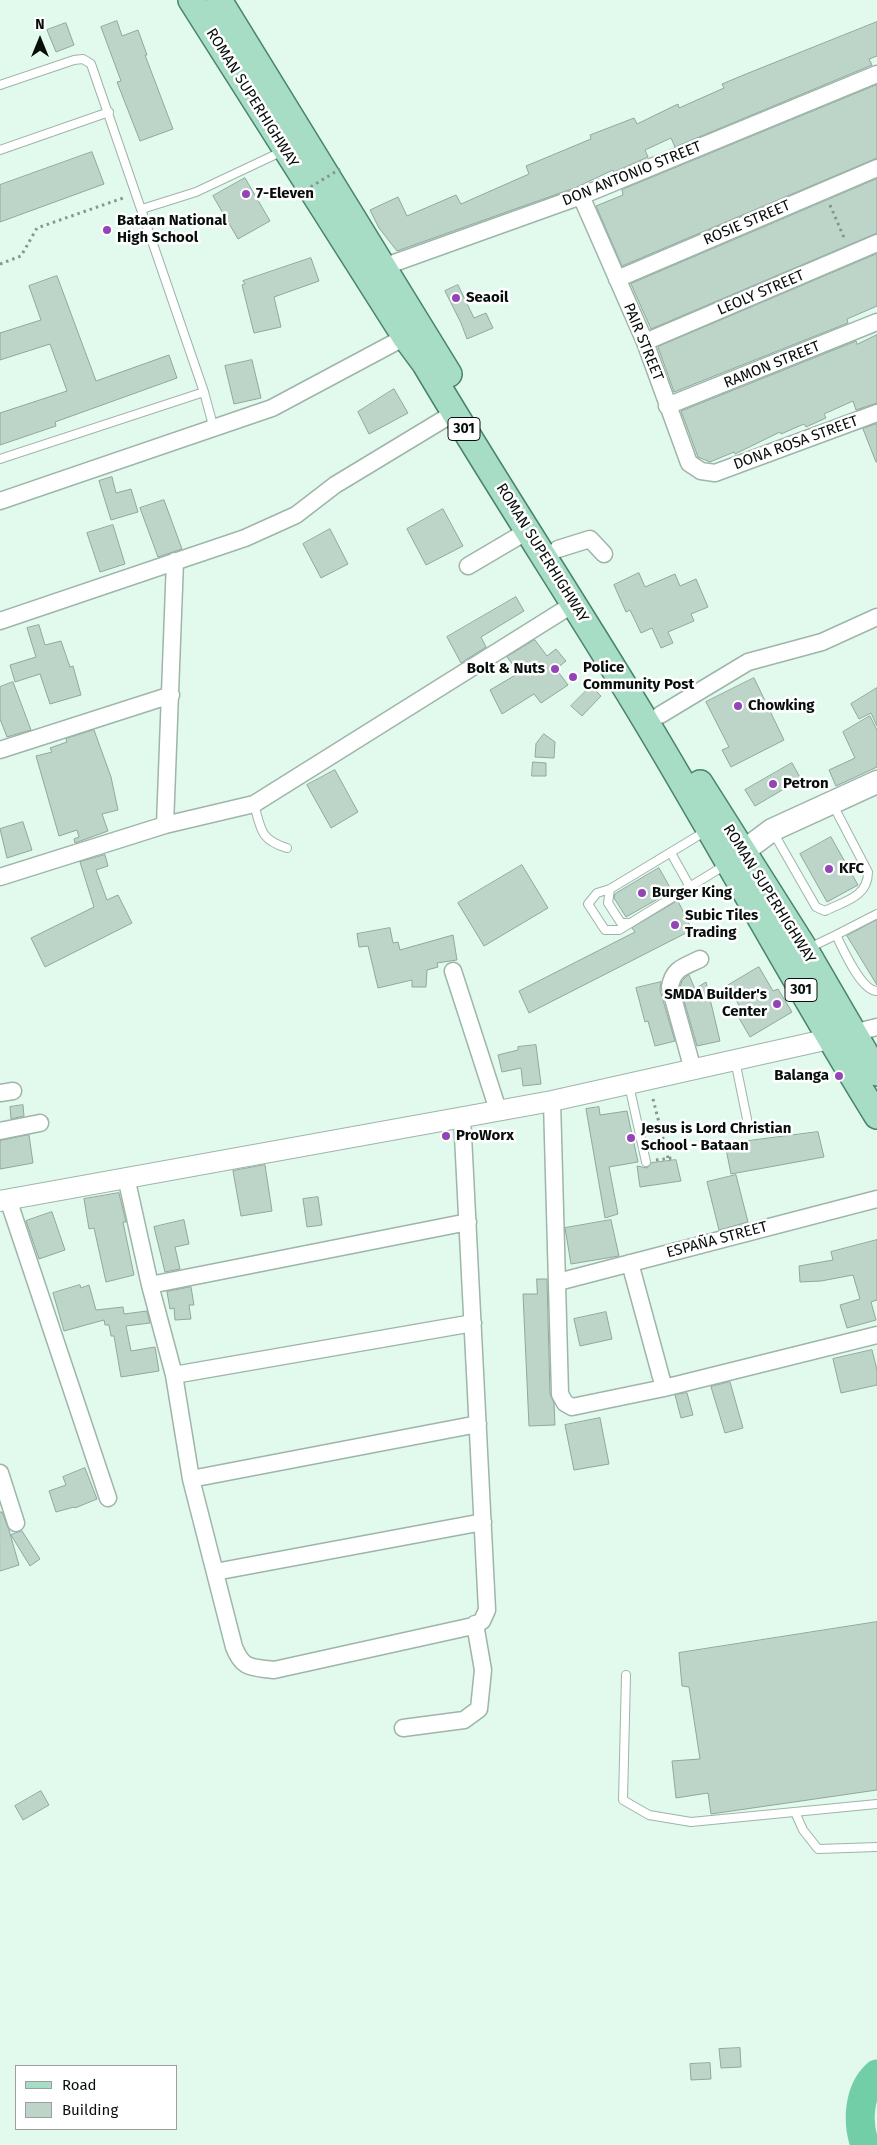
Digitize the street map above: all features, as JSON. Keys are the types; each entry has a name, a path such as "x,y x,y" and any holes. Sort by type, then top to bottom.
{"main road":[{"name":"ROMAN SUPERHIGHWAY","path":"191,0 284,150 404,337 425,364 529,530 708,830 735,858 805,950 870,1048"},
{"name":"ROMAN SUPERHIGHWAY","path":"219,0 660,715 835,1048 877,1116"},
{"path":"735,858 772,830 877,782"}],"street":[{"name":"DON ANTONIO STREET","path":"383,267 581,196 877,74"},
{"name":"ROSIE STREET","path":"617,279 877,168"},
{"name":"PAIR STREET","path":"581,196 645,342 689,462 702,471 715,473"},
{"name":"LEOLY STREET","path":"645,342 877,243"},
{"name":"RAMON STREET","path":"668,406 877,322"},
{"path":"0,501 214,430 272,408 404,337"},
{"path":"0,621 245,538 296,515 335,485 454,413"},
{"name":"DONA ROSA STREET","path":"715,473 877,413"},
{"path":"468,566 529,530"},
{"path":"558,549 590,539 604,554"},
{"path":"165,825 175,561"},
{"path":"0,877 165,825 254,804 574,603"},
{"path":"660,715 748,662 822,642 877,617"},
{"path":"0,750 171,695"},
{"path":"693,1070 670,987 672,976 678,970 700,959"},
{"path":"453,972 498,1110"},
{"path":"108,1498 4,1200 552,1101 735,1060 835,1048 870,1048"},
{"path":"835,1048 870,1048"},
{"path":"552,1101 560,1394 565,1403 572,1407 664,1388 877,1335"},
{"path":"126,1177 150,1285 174,1375 191,1479 234,1647 240,1661 247,1666 274,1670 476,1624 482,1621 487,1610 462,1116"},
{"path":"0,1131 40,1123"},
{"name":"ESPAÑA STREET","path":"558,1282 877,1199"},
{"path":"150,1285 468,1222"},
{"path":"630,1263 664,1388"},
{"path":"174,1375 473,1323"},
{"path":"191,1479 478,1424"},
{"path":"0,1473 16,1523"},
{"path":"215,1572 483,1522"},
{"path":"403,1728 464,1720 479,1709 484,1670 476,1624"}],"lane":[{"path":"0,85 74,60 83,59 91,64 204,392 214,430"},
{"path":"0,150 109,112"},
{"path":"142,209 196,192 284,150"},
{"path":"0,459 204,392"},
{"path":"772,830 816,906 825,911 863,891 868,884 868,872 832,803"},
{"path":"254,804 261,829 271,843 287,848"},
{"path":"708,830 610,889 597,893 588,904 605,930 619,930 735,858"},
{"path":"671,853 690,887"},
{"path":"610,889 608,903 621,923 628,923"},
{"path":"805,950 877,914"},
{"path":"836,935 859,978 866,986 877,991"},
{"path":"735,1060 748,1124"},
{"path":"629,1085 646,1162"},
{"path":"626,1675 623,1800 649,1815 691,1822 877,1804"},
{"path":"795,1812 803,1830 818,1849 877,1847"}],"path":[{"path":"294,198 340,169"},
{"path":"824,191 852,254"},
{"path":"0,264 21,256 37,228 136,193"},
{"path":"646,1162 670,1158 653,1100"}],"building":[{"path":"117,21 122,36 138,30 147,55 145,55 173,129 140,141 117,82 121,81 101,27"},
{"path":"877,22 877,56 869,59 872,65 675,147 671,138 645,150 648,157 614,172 613,170 577,187 397,251 379,228 370,210 398,197 407,216 456,195 461,204 529,174 526,166 591,139 590,135 634,118 637,124 678,104 679,108 724,88 722,84"},
{"path":"66,23 74,45 56,52 47,30"},
{"path":"877,85 877,158 622,266 596,206 623,195 622,190"},
{"path":"92,152 104,184 0,222 0,185"},
{"path":"245,178 270,221 238,239 213,196"},
{"path":"877,179 877,233 651,329 631,284"},
{"path":"877,254 877,306 847,319 848,323 674,392 658,347"},
{"path":"311,258 319,281 274,297 281,327 254,333 242,285 245,284 243,281"},
{"path":"57,276 96,381 169,355 177,378 55,422 56,426 0,445 0,413 67,391 50,344 0,360 0,333 41,320 29,286"},
{"path":"458,285 474,318 486,313 493,328 467,339 445,291"},
{"path":"877,335 877,403 856,410 853,401 824,414 826,418 806,427 804,424 781,434 780,432 735,454 734,452 710,462 698,457 681,411 856,341 857,344"},
{"path":"252,360 261,398 234,404 225,366"},
{"path":"394,389 408,413 369,434 358,412"},
{"path":"877,424 877,462 876,462 863,429"},
{"path":"112,477 116,493 131,489 138,512 111,520 99,481"},
{"path":"164,500 182,549 158,557 140,508"},
{"path":"443,509 463,546 426,565 407,529"},
{"path":"113,525 125,564 100,572 87,533"},
{"path":"330,529 348,564 321,578 303,544"},
{"path":"639,573 645,587 675,574 680,586 696,579 708,607 691,614 694,621 668,632 673,643 661,648 652,628 641,633 630,610 626,612 614,585"},
{"path":"516,597 524,611 481,637 486,647 461,663 447,637"},
{"path":"39,625 45,645 61,641 70,667 73,666 81,695 50,704 40,674 15,682 10,665 36,657 27,628"},
{"path":"535,640 547,656 556,649 566,661 556,669 568,685 541,703 534,694 502,714 490,690 519,673 507,657"},
{"path":"754,678 784,740 731,767 722,750 729,747 706,702"},
{"path":"13,682 31,730 7,737 0,719 0,687"},
{"path":"591,686 601,696 582,716 571,706"},
{"path":"877,688 877,726 871,713 859,719 851,704"},
{"path":"870,716 877,730 877,767 836,786 829,770 855,758 843,732"},
{"path":"94,730 111,777 118,810 102,814 108,831 75,843 74,839 79,837 77,830 59,836 36,756 52,752 50,748 67,742 66,739"},
{"path":"544,734 555,742 554,758 535,757 536,744"},
{"path":"533,762 546,763 546,776 532,776"},
{"name":"Petron","path":"792,763 801,779 755,806 745,790"},
{"path":"335,770 358,812 331,828 307,785"},
{"path":"23,822 32,850 7,858 0,829"},
{"name":"KFC","path":"831,837 858,885 827,902 800,854"},
{"path":"105,855 108,866 96,870 107,900 118,895 132,923 45,967 31,938 94,907 80,862"},
{"path":"522,865 548,908 484,946 458,903"},
{"name":"Burger King","path":"659,868 672,891 626,917 614,898 615,894"},
{"path":"678,901 692,930 529,1013 519,991 635,932 632,928"},
{"path":"877,920 877,985 847,936"},
{"path":"390,928 393,943 398,942 400,950 453,935 457,960 437,963 438,967 427,970 426,987 412,987 412,980 378,988 368,946 359,947 357,934"},
{"path":"759,967 773,991 778,989 792,1012 750,1037 736,1013 742,1010 727,986"},
{"path":"689,975 695,989 706,982 720,1041 697,1046 680,987 682,981"},
{"path":"661,982 660,990 675,1041 655,1046 648,1021 645,1022 636,988"},
{"path":"536,1045 541,1084 523,1086 521,1068 502,1072 498,1055 518,1050 518,1047"},
{"path":"23,1105 24,1116 11,1119 10,1107"},
{"path":"599,1107 600,1115 627,1111 638,1162 609,1167 618,1214 605,1218 586,1109"},
{"path":"818,1132 824,1157 731,1174 725,1144"},
{"path":"29,1135 33,1163 0,1169 0,1141"},
{"path":"676,1160 681,1181 640,1187 637,1166 647,1168 651,1163"},
{"path":"265,1165 272,1211 241,1216 233,1171"},
{"path":"736,1175 748,1222 719,1230 707,1182"},
{"path":"119,1193 126,1222 123,1222 134,1275 106,1282 94,1228 89,1229 84,1199"},
{"path":"318,1197 322,1225 307,1227 303,1199"},
{"path":"52,1212 65,1250 39,1259 26,1221"},
{"path":"184,1220 189,1244 175,1247 180,1269 165,1272 154,1227"},
{"path":"611,1220 619,1256 571,1264 565,1228"},
{"path":"877,1240 877,1300 871,1302 876,1320 847,1328 840,1305 860,1299 853,1275 821,1281 800,1282 799,1266 833,1260 831,1252"},
{"path":"537,1279 547,1279 550,1394 554,1403 555,1425 529,1426 523,1294 537,1294"},
{"path":"80,1285 81,1288 89,1285 96,1310 123,1307 124,1314 147,1311 150,1323 126,1326 131,1351 155,1347 159,1371 121,1377 114,1336 111,1336 109,1325 105,1325 104,1320 64,1331 53,1293"},
{"path":"191,1287 194,1305 189,1305 191,1319 175,1320 174,1308 170,1309 167,1292"},
{"path":"606,1312 612,1339 580,1346 574,1319"},
{"path":"872,1350 877,1370 877,1385 841,1393 833,1359"},
{"path":"730,1382 743,1428 725,1433 711,1387"},
{"path":"687,1393 693,1415 681,1418 675,1395"},
{"path":"600,1418 609,1464 574,1470 565,1425"},
{"path":"85,1468 97,1499 75,1508 56,1512 49,1491 66,1485 63,1477"},
{"path":"0,1512 2,1512 9,1530 19,1565 0,1571"},
{"path":"22,1531 40,1559 30,1566 11,1535"},
{"path":"877,1622 877,1790 711,1814 708,1793 676,1798 672,1761 700,1759 689,1687 682,1686 679,1653"},
{"path":"41,1791 49,1805 23,1820 15,1806"},
{"path":"740,2048 741,2067 721,2068 719,2049"},
{"path":"710,2063 711,2079 691,2080 690,2064"}],"waterway":[{"path":"865,2145 861,2127 861,2108 866,2089 877,2074"}],"place":[{"name":"7-Eleven","path":"246,194"},
{"name":"Bataan National High School","path":"107,230"},
{"name":"Seaoil","path":"456,298"},
{"name":"Bolt & Nuts","path":"555,669"},
{"name":"Police Community Post","path":"573,677"},
{"name":"Chowking","path":"738,706"},
{"name":"Petron","path":"773,784"},
{"name":"KFC","path":"829,869"},
{"name":"Burger King","path":"642,893"},
{"name":"Subic Tiles Trading","path":"675,925"},
{"name":"SMDA Builder's Center","path":"777,1004"},
{"name":"Balanga","path":"839,1076"},
{"name":"ProWorx","path":"446,1136"},
{"name":"Jesus is Lord Christian School - Bataan","path":"631,1138"}]}
